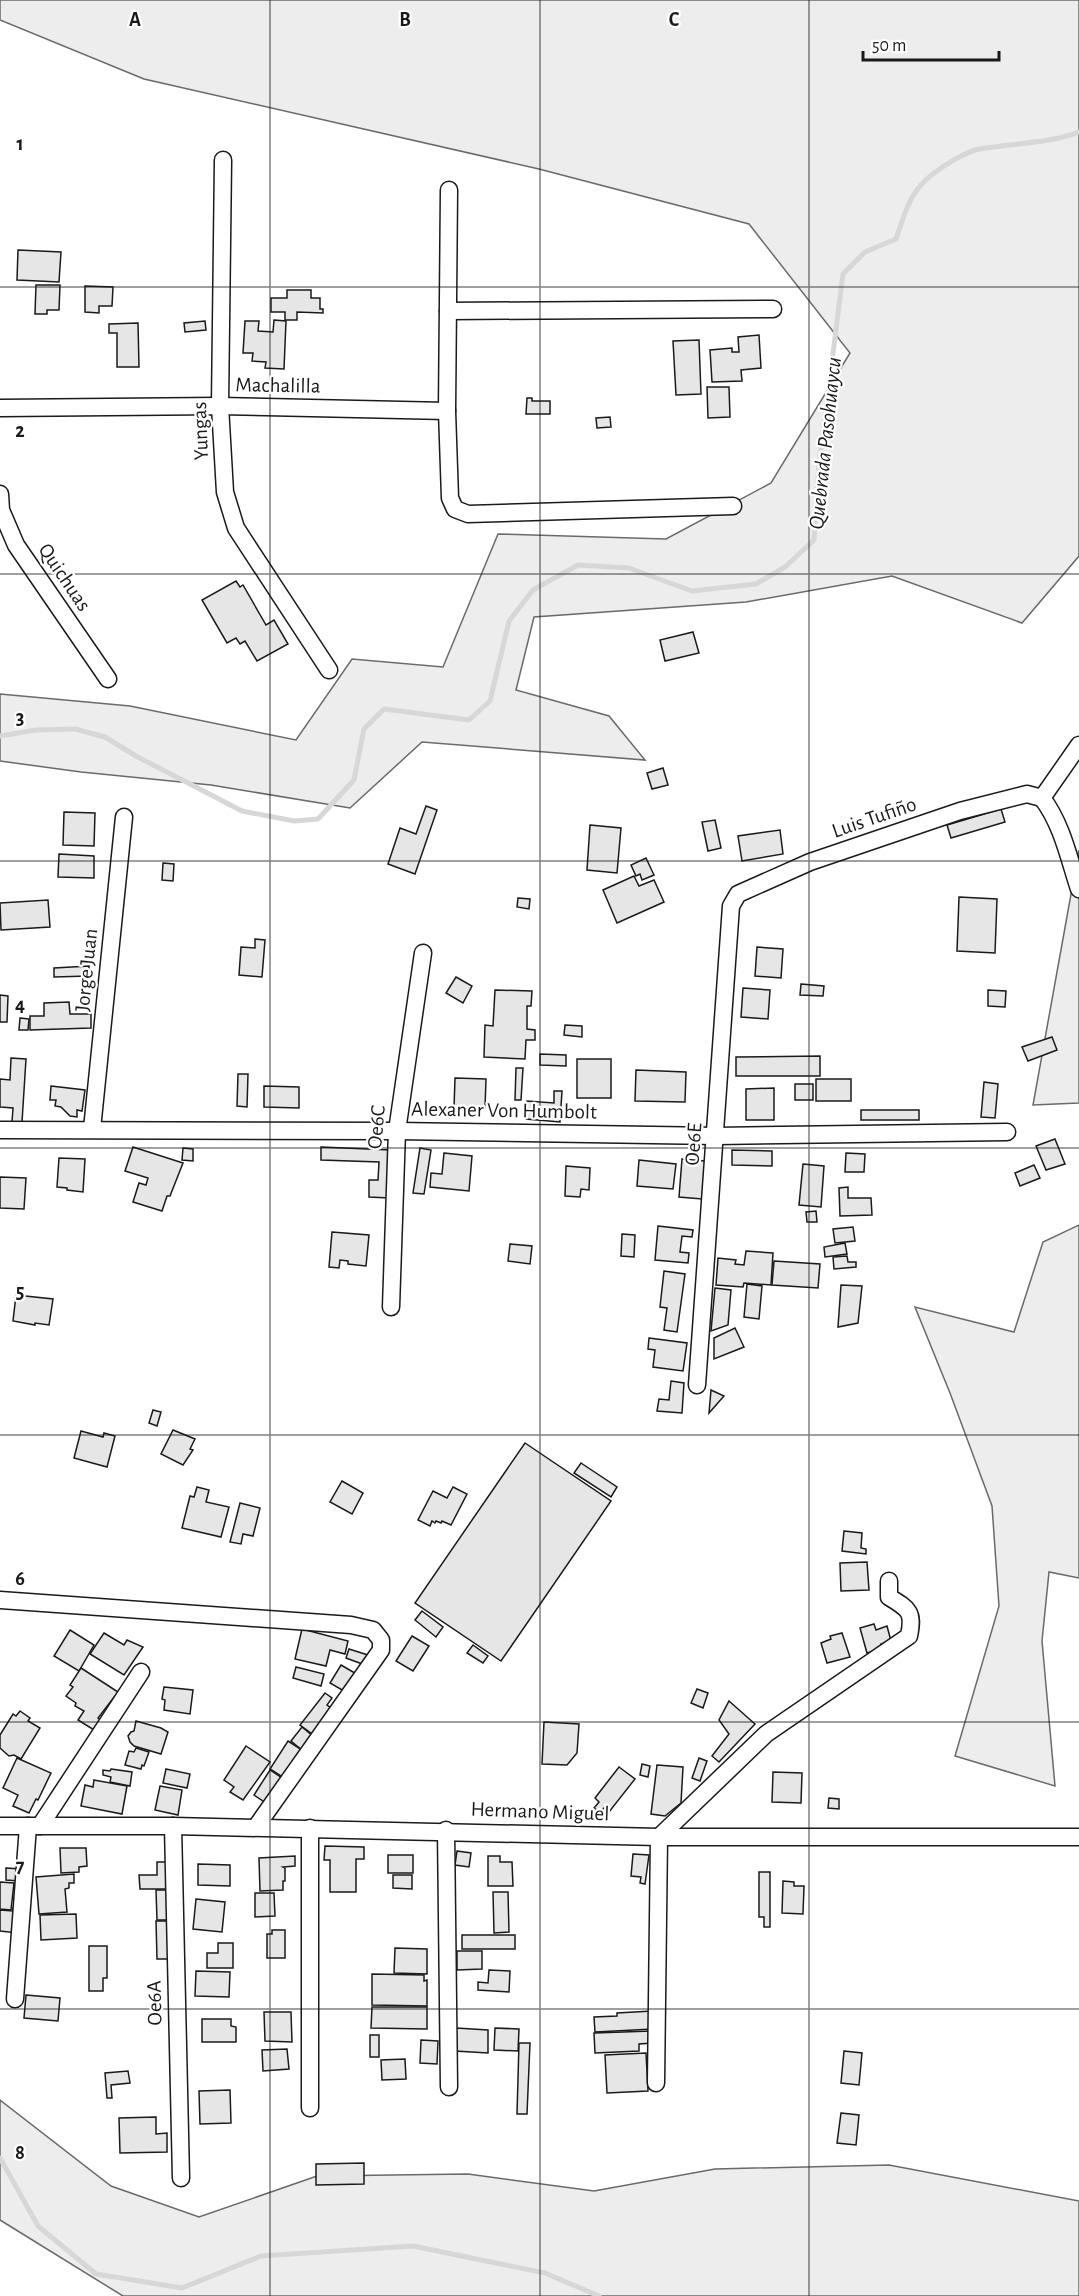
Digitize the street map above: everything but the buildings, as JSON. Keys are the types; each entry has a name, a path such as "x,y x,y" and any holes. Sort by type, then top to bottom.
{"street":[{"name":"Yungas","path":"224,160 220,406 225,492 236,528 329,670"},
{"path":"449,190 447,411 450,498 455,509 468,514 733,506"},
{"path":"448,311 773,309"},
{"name":"Machalilla","path":"0,408 220,406 447,411"},
{"name":"Quichuas","path":"0,494 1,510 16,545 108,679"},
{"path":"1079,745 1042,798 1054,819 1079,889"},
{"name":"Luis Tufiño","path":"731,906 738,894 810,862 960,811 1027,794 1042,798"},
{"name":"Jorge Juan","path":"92,1129 124,816"},
{"name":"Oe6E","path":"697,1385 731,906"},
{"name":"Oe6C","path":"391,1306 397,1131 423,953"},
{"name":"Alexaner Von Humbolt","path":"0,1130 397,1131 716,1136 1007,1132"},
{"path":"656,2083 659,1837 766,1734 909,1636 912,1621 908,1608 889,1597 889,1581"},
{"path":"0,1600 351,1625 373,1630 381,1640 381,1650 256,1827"},
{"path":"15,1999 34,1826 141,1672"},
{"name":"Hermano Miguel","path":"0,1826 446,1830 659,1837 1079,1837"},
{"name":"Oe6A","path":"173,1826 181,2178"},
{"path":"310,1828 310,2108"},
{"path":"446,1830 449,2087"}],"shaded area":[{"path":"0,0 1079,0 1079,556 1022,623 892,576 746,602 534,617 516,690 609,716 645,760 422,742 350,808 211,785 0,761 0,694 130,706 296,740 352,659 443,667 498,534 666,539 771,483 850,353 749,224 539,169 144,79 0,20"},
{"path":"1079,850 1079,1103 1033,1105"},
{"path":"1079,1225 1079,1578 1049,1572 1042,1641 1055,1786 955,1756 999,1606 992,1506 915,1307 1014,1332 1043,1242"},
{"path":"0,2100 111,2186 199,2217 317,2176 468,2174 594,2191 715,2169 889,2165 1079,2201 1079,2296 123,2296 0,2220"}],"waterway":[{"name":"Quebrada Pasohuaycu","path":"0,736 36,730 75,729 105,737 136,756 242,811 294,821 318,819 354,780 364,729 384,709 469,720 490,701 509,621 533,590 578,565 629,568 692,591 756,584 785,567 814,540 819,464 843,274 865,252 896,239 916,191 932,174 964,154 979,149 1042,141 1079,132"},
{"path":"0,2158 38,2226 96,2274 182,2288 261,2256 413,2246 545,2273 599,2296"}]}
